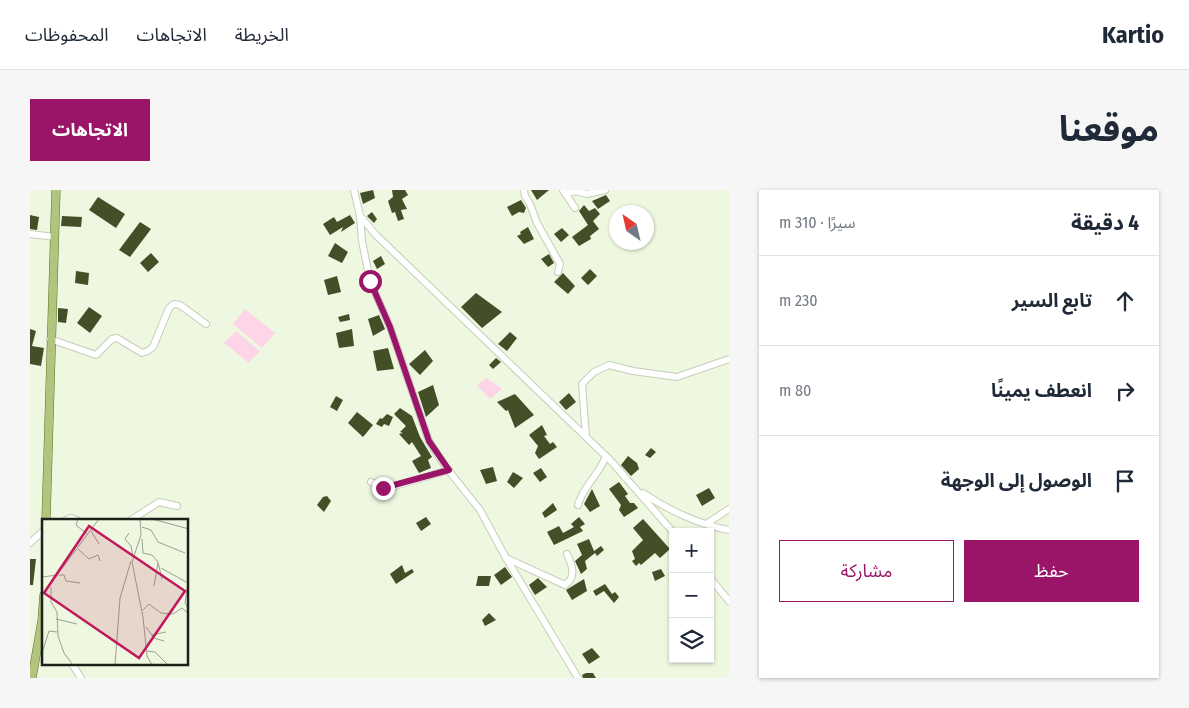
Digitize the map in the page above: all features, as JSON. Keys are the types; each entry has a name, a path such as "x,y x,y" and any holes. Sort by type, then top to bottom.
{"main road":[{"path":"46,519 56,190"},
{"path":"32,678 42,627"}],"street":[{"path":"524,190 524,196 530,204 537,224 560,264 558,272"},
{"path":"575,208 564,192 576,191 587,194 605,190"},
{"path":"352,191 360,216 362,241 370,281 390,327 429,441 480,510 506,558 578,678"},
{"path":"360,216 386,246 606,456 670,528"},
{"path":"30,234 55,237"},
{"path":"50,339 96,354 112,339 117,338 142,353 153,347 169,308 174,304 180,305 206,324"},
{"path":"586,437 581,388 585,379 599,369 609,365 633,371 677,377 685,376 729,359"},
{"path":"578,505 583,489 600,470 606,456"},
{"path":"372,482 383,488 391,487 449,470"},
{"path":"636,488 660,503 706,524 729,530"},
{"path":"133,519 159,502 177,506"},
{"path":"706,524 729,509"},
{"path":"30,543 42,532"},
{"path":"506,558 565,585 572,576 567,554"},
{"path":"714,583 729,601"},
{"path":"73,666 81,678"}],"shaded area":[{"path":"245,309 275,333 262,348 233,324"},
{"path":"236,331 260,351 249,363 224,343"},
{"path":"487,378 502,389 490,399 477,385"}],"building":[{"path":"373,190 375,198 363,204 360,193"},
{"path":"392,190 405,190 408,195 402,199 407,209 401,210 404,219 398,221 395,212 392,213 388,201 393,197"},
{"path":"531,190 549,190 537,200"},
{"path":"606,195 610,201 598,209 592,201"},
{"path":"98,197 125,214 116,228 89,210"},
{"path":"521,200 526,208 524,213 519,212 512,216 507,207"},
{"path":"584,205 589,211 595,208 600,214 593,221 599,229 590,236 591,239 579,246 572,237 588,225 579,211"},
{"path":"372,212 377,219 374,223 367,216"},
{"path":"30,215 39,217 37,230 30,229"},
{"path":"350,215 355,223 341,232 343,227 330,235 323,224 334,217 337,222"},
{"path":"62,216 82,217 81,227 61,226"},
{"path":"140,222 151,229 130,257 119,250"},
{"path":"528,227 534,239 524,244 517,236"},
{"path":"562,228 569,235 561,242 554,234"},
{"path":"335,243 348,252 342,263 328,256"},
{"path":"151,253 159,262 148,272 140,263"},
{"path":"549,254 554,263 548,267 541,259"},
{"path":"381,256 385,264 377,269 373,261"},
{"path":"590,269 597,276 588,285 581,278"},
{"path":"76,271 89,273 88,285 75,283"},
{"path":"563,273 575,286 568,294 554,282"},
{"path":"337,276 341,292 328,295 324,280"},
{"path":"476,293 502,312 482,328 461,307"},
{"path":"89,307 102,316 90,333 77,323"},
{"path":"58,308 68,309 66,323 58,322"},
{"path":"349,314 350,320 340,322 338,317"},
{"path":"379,315 385,329 373,336 368,319"},
{"path":"30,329 36,331 32,346 44,348 41,366 30,364"},
{"path":"352,329 354,346 339,348 336,333"},
{"path":"510,332 517,338 507,351 498,344"},
{"path":"388,348 394,369 377,371 373,351"},
{"path":"425,350 433,361 420,375 409,364"},
{"path":"496,358 501,362 493,369 489,365"},
{"path":"433,385 439,405 426,417 418,392"},
{"path":"569,393 576,402 566,410 559,402"},
{"path":"515,394 534,415 515,428 508,410 506,411 497,402"},
{"path":"336,396 343,400 337,411 330,407"},
{"path":"400,408 412,416 420,437 432,457 428,460 431,468 419,473 412,461 421,456 412,442 409,445 399,434 403,433 400,432 406,426 394,414"},
{"path":"357,412 373,425 363,437 348,423"},
{"path":"387,414 393,417 389,426 384,424 382,427 376,424 380,418 382,419"},
{"path":"542,425 547,435 544,436 550,444 553,442 557,447 539,459 535,453 538,446 529,435"},
{"path":"651,448 656,452 650,458 645,455"},
{"path":"628,456 637,463 639,469 631,476 621,465"},
{"path":"493,467 497,481 486,484 480,470"},
{"path":"541,468 547,477 540,482 533,473"},
{"path":"513,472 523,478 514,488 507,482"},
{"path":"619,482 628,494 625,496 630,503 634,503 638,508 624,517 619,510 621,505 609,489"},
{"path":"709,488 715,498 702,506 696,495"},
{"path":"592,489 600,506 590,512 584,504"},
{"path":"327,496 331,501 324,512 317,505 323,497"},
{"path":"553,503 557,510 545,518 542,513"},
{"path":"426,517 431,524 421,531 416,523"},
{"path":"579,517 585,524 580,527 583,531 554,545 547,532 559,526 563,533 574,527 571,524"},
{"path":"643,519 669,550 660,558 655,553 641,565 639,563 636,566 632,561 635,559 632,551 643,540 633,528"},
{"path":"589,539 594,551 601,546 604,550 597,556 595,553 585,561 587,569 581,574 575,561 582,555 577,544"},
{"path":"30,559 36,559 33,585 30,585"},
{"path":"402,565 405,573 412,569 414,572 396,584 390,574"},
{"path":"505,567 512,577 501,585 494,575"},
{"path":"661,569 665,576 655,581 652,572"},
{"path":"478,576 491,576 489,586 476,586"},
{"path":"538,578 547,587 535,595 529,585"},
{"path":"584,579 587,591 572,600 566,590"},
{"path":"605,584 612,594 615,592 619,597 614,603 604,591 596,596 593,591"},
{"path":"489,613 496,620 485,626 482,620"},
{"path":"592,648 600,657 589,664 582,654"},
{"path":"593,673 596,678 583,678 582,675"}],"route":[{"path":"370,281 390,327 429,441 449,470 383,488"}]}
